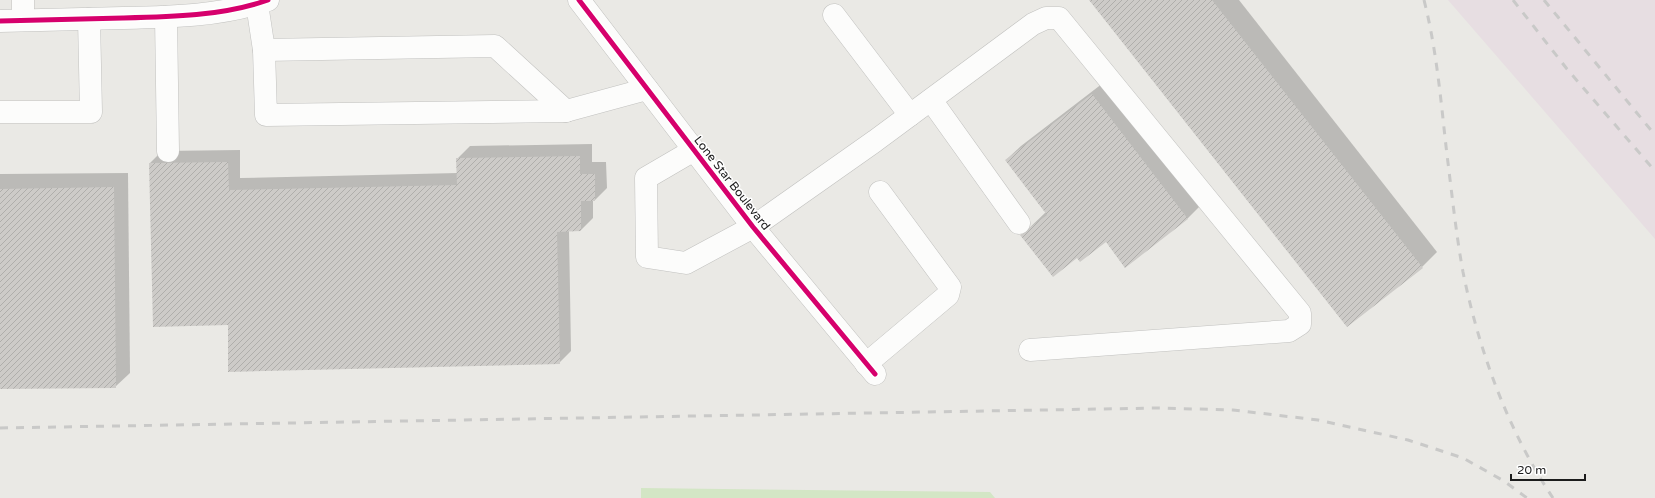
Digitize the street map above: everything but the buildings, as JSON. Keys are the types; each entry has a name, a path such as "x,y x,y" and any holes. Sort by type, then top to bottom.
{"street":[{"name":"Lone Star Boulevard","path":"579,0 753,228 871,369 948,294 950,287 880,192"},
{"path":"0,21 23,10 90,19 166,17 219,12 265,1 264,50 266,115 566,111 647,89"},
{"path":"834,15 910,115"},
{"path":"166,17 168,151"},
{"path":"694,150 646,178 646,257 686,264 753,228 931,100 1033,24 1046,18 1059,18 1300,312 1300,324 1289,331 1030,350"},
{"path":"0,112 91,112 90,19"},
{"path":"264,50 495,46 566,111"},
{"path":"931,100 1019,223"}],"shaded area":[{"path":"1448,0 1655,0 1655,239"}],"green space":[{"path":"641,488 990,492 995,498 641,498"}],"railway":[{"path":"1424,0 1441,97 1456,229 1463,272 1477,331 1497,390 1509,418 1522,446 1553,498"},
{"path":"1513,0 1567,69 1655,171"},
{"path":"1544,0 1655,135"},
{"path":"0,428 1158,408 1233,410 1318,420 1408,440 1463,458 1504,481 1527,498"}],"cycle path":[{"path":"0,21 141,18 196,15 233,9 268,0"},
{"path":"579,0 753,227 875,374"}]}
